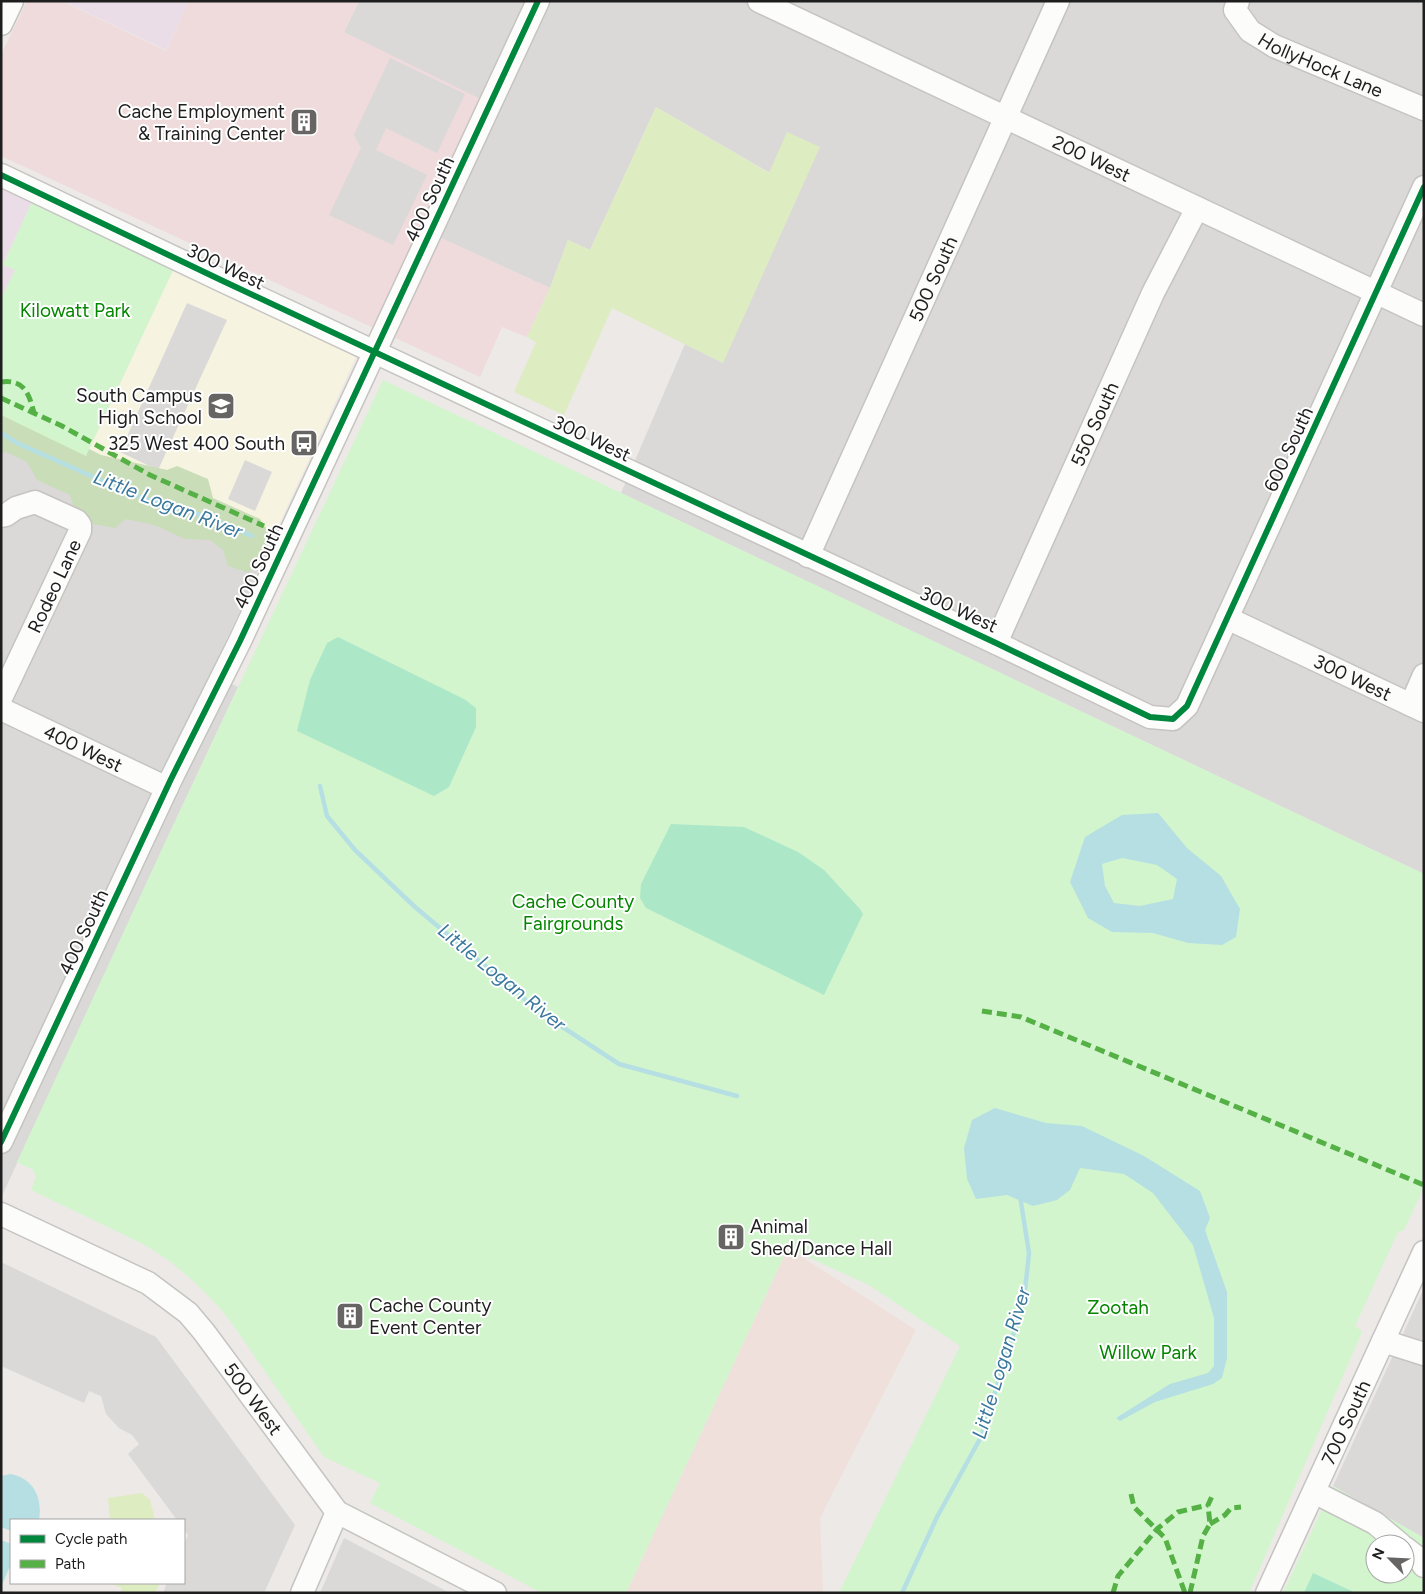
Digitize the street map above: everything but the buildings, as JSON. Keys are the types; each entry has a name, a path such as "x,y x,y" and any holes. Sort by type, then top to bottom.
{"street":[{"path":"1,24 12,1"},
{"name":"400 South","path":"1,1142 167,788 240,641 538,1"},
{"name":"200 West","path":"759,1 1424,315"},
{"name":"500 South","path":"808,556 1058,1"},
{"name":"HollyHock Lane","path":"1238,1 1235,10 1250,31 1274,46 1424,109"},
{"name":"300 West","path":"1,175 374,353 1150,717 1173,719"},
{"name":"600 South","path":"1173,719 1187,706 1424,187"},
{"name":"550 South","path":"996,644 1153,293 1197,208"},
{"name":"Rodeo Lane","path":"1,516 16,508 35,502 77,521 80,525 80,531 1,698"},
{"name":"300 West","path":"1227,618 1417,708"},
{"path":"1417,708 1424,675"},
{"name":"400 West","path":"1,709 167,788"},
{"name":"500 West","path":"1,1214 148,1283 188,1313 337,1512 496,1593"},
{"name":"700 South","path":"1267,1593 1424,1252"},
{"path":"1383,1341 1424,1354"},
{"path":"1314,1492 1375,1523 1388,1534"},
{"path":"302,1593 337,1512"},
{"path":"1415,1556 1424,1566"}],"shaded area":[{"path":"27,1 62,1 166,51 189,1 359,1 344,32 501,109 441,238 550,288 527,337 502,327 480,377 1,156 1,55"},
{"path":"63,1 189,1 166,50"},
{"path":"359,1 1424,1 1424,874 621,493 685,344 723,363 770,173 656,107 590,250 568,240 550,288 441,238 344,32"},
{"path":"390,58 465,94 437,153 386,128 376,150 427,175 393,245 329,215 361,148 354,135"},
{"path":"1,188 32,202 3,264 15,270 1,299"},
{"name":"South Campus High School","path":"174,268 356,357 272,540 86,456"},
{"path":"187,303 227,320 158,470 120,452"},
{"path":"1,415 86,456 272,540 211,674 238,687 1,1198"},
{"path":"245,460 272,472 255,511 228,499"},
{"path":"788,1248 916,1330 820,1518 823,1593 626,1593"},
{"path":"1,1262 156,1337 295,1525 264,1593 163,1593 167,1584 185,1584 185,1542 188,1535 185,1531 185,1519 176,1519 128,1454 139,1444 132,1435 119,1428 106,1414 101,1396 89,1391 84,1403 1,1366"},
{"path":"1424,1288 1424,1538 1333,1486"},
{"path":"344,1538 450,1593 320,1593"}],"green space":[{"path":"656,107 769,173 787,132 820,147 723,363 612,308 564,415 514,392 536,342 527,337 550,288 568,240 590,250"},
{"name":"Kilowatt Park","path":"32,202 174,268 86,456 1,415 1,299 15,270 3,265"},
{"name":"Cache County Fairgrounds","path":"383,380 1424,874 1424,1187 1404,1230 1398,1232 1355,1326 1362,1332 1249,1593 839,1593 960,1346 869,1285 788,1248 626,1593 542,1593 370,1503 380,1483 324,1457 233,1325 219,1307 194,1282 171,1262 145,1245 31,1190 36,1177 33,1170 17,1162"},
{"path":"1,387 52,430 101,455 167,470 177,466 208,479 213,498 260,519 270,534 259,561 249,573 228,566 223,550 210,540 185,539 154,525 126,519 115,528 92,524 75,510 70,495 37,480 27,462 6,452 1,453"},
{"path":"338,637 464,699 476,708 476,727 449,787 434,796 297,731 310,680 327,643"},
{"path":"671,824 744,827 798,852 824,870 860,909 863,914 824,995 646,908 640,898 641,884"},
{"path":"1333,1486 1424,1538 1424,1593 1283,1593"},
{"path":"142,1493 150,1500 155,1519 110,1519 108,1498"},
{"path":"1313,1573 1356,1593 1304,1593"},
{"path":"112,1584 160,1584 155,1593 120,1593 122,1588"}],"water":[{"path":"1158,813 1187,848 1221,876 1240,909 1236,937 1222,945 1188,943 1153,933 1112,932 1088,918 1070,882 1085,837 1122,815","holes":["1122,858 1157,865 1177,879 1173,899 1140,906 1114,903 1105,886 1102,864"]},
{"path":"995,1108 1046,1123 1082,1126 1144,1156 1200,1191 1210,1218 1205,1230 1227,1292 1227,1358 1222,1378 1213,1384 1155,1402 1120,1421 1116,1418 1170,1384 1208,1373 1214,1366 1214,1318 1193,1245 1153,1193 1124,1174 1080,1168 1070,1190 1057,1200 1033,1206 1007,1195 976,1199 967,1179 964,1148 972,1120"},
{"path":"10,1474 18,1476 30,1484 38,1496 39,1519 10,1519 10,1531 1,1527 1,1476"},
{"path":"1,1540 10,1544 10,1566 1,1587"}],"waterway":[{"name":"Little Logan River","path":"1,433 17,443 134,495 213,519 252,536"},
{"name":"Little Logan River","path":"320,786 327,816 355,850 415,907 541,1013 619,1064 737,1096"},
{"name":"Little Logan River","path":"902,1593 937,1517 981,1437 1024,1300 1029,1253 1020,1196"}],"marked path":[{"path":"1,382 21,385 28,394 34,413"},
{"path":"1,398 62,426 150,475 264,526"},
{"path":"982,1011 1021,1017 1424,1185"},
{"path":"1131,1494 1134,1507 1165,1538 1185,1593"},
{"path":"1190,1593 1203,1536 1210,1524 1208,1505 1213,1494"},
{"path":"1113,1593 1118,1576 1157,1529 1178,1512 1208,1505"},
{"path":"1210,1524 1225,1515 1231,1508 1241,1507"}],"cycle path":[{"path":"1,1142 171,779 240,641 538,1"},
{"path":"1,175 1150,717 1173,719 1187,706 1424,187"}],"place":[{"name":"Cache Employment & Training Center","path":"304,122"},
{"name":"South Campus High School","path":"221,406"},
{"name":"325 West 400 South","path":"304,443"},
{"name":"Animal Shed/Dance Hall","path":"731,1237"},
{"name":"Cache County Event Center","path":"350,1316"}],"park label":[{"name":"Zootah","path":"1118,1307"},
{"name":"Willow Park","path":"1148,1352"}]}
